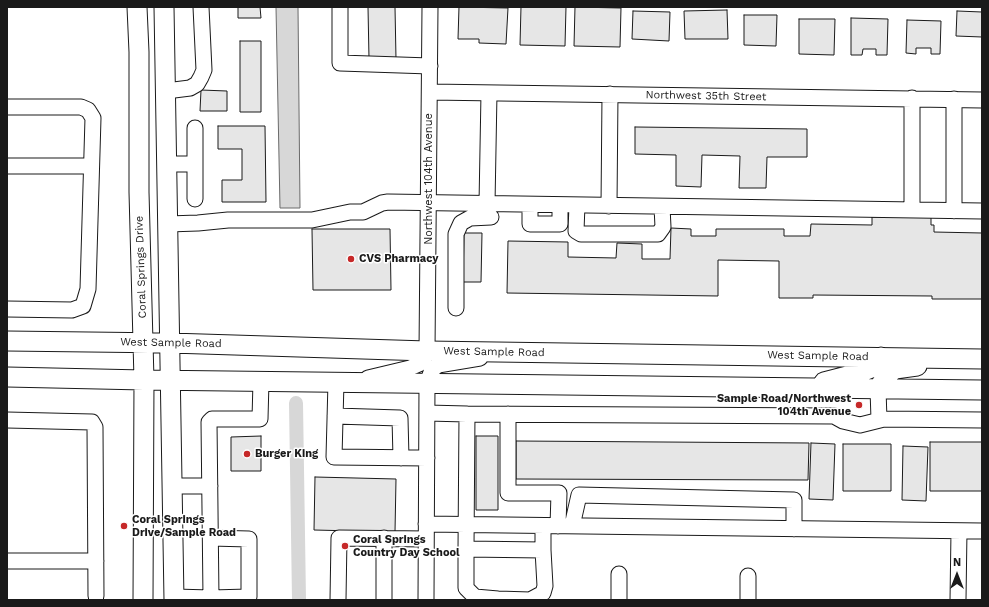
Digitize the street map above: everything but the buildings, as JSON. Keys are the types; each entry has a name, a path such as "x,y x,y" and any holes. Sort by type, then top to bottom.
{"main road":[{"name":"Coral Springs Drive","path":"137,7 139,52 139,192 144,380 143,600"},
{"path":"164,7 174,598"},
{"name":"West Sample Road","path":"7,341 170,343 427,351 976,359"},
{"path":"799,388 859,373 869,369 881,357"},
{"path":"878,389 887,375 895,369 976,359"},
{"path":"7,377 982,390"}],"street":[{"path":"166,91 190,88 197,84 204,70 201,7"},
{"path":"340,7 340,62 430,66"},
{"name":"Northwest 104th Avenue","path":"427,351 430,7"},
{"name":"Northwest 35th Street","path":"430,92 982,100"},
{"path":"489,93 489,211"},
{"path":"609,206 610,94"},
{"path":"912,98 912,210"},
{"path":"954,99 954,211"},
{"path":"7,107 81,108 88,110 93,118 88,289 84,306 72,310 7,309"},
{"path":"195,128 195,199"},
{"path":"167,164 195,164"},
{"path":"7,166 91,166"},
{"path":"168,224 205,223 228,220 312,220 350,212 363,212 382,203 388,202 429,203 489,211"},
{"path":"456,308 456,234 461,224 470,218 489,211 530,205 982,211"},
{"path":"577,205 576,230 581,234 658,234 663,227 662,206"},
{"path":"426,458 334,457 335,416 343,382 410,368 419,364 424,359 427,351"},
{"path":"426,600 427,383 432,370 438,365 448,362 524,352"},
{"path":"211,598 209,422 212,420 260,419 261,381"},
{"path":"878,389 879,420"},
{"path":"427,413 834,416 843,422 860,425 884,419 982,420"},
{"path":"467,414 466,588 475,596 498,599 530,600 543,593 545,586 543,526"},
{"path":"508,414 508,493 559,493 565,526"},
{"path":"335,416 400,418 400,458"},
{"path":"7,420 92,422 95,427 96,596"},
{"path":"172,486 210,486"},
{"path":"565,526 579,495 794,500 794,529"},
{"path":"338,600 339,538 384,538 466,525 982,531"},
{"path":"958,600 959,531"},
{"path":"174,598 249,597 249,540 211,538"},
{"path":"384,538 384,600"},
{"path":"466,549 543,550"},
{"path":"7,561 96,561"},
{"path":"619,574 619,600"},
{"path":"748,576 748,600"}],"shaded area":[{"path":"276,7 298,7 300,208 280,208"}],"waterway":[{"path":"296,403 299,600"}],"place":[{"name":"CVS Pharmacy","path":"351,259"},
{"name":"Sample Road/Northwest 104th Avenue","path":"859,405"},
{"name":"Burger King","path":"247,454"},
{"name":"Coral Springs Drive/Sample Road","path":"124,526"},
{"name":"Coral Springs Country Day School","path":"345,546"}]}
